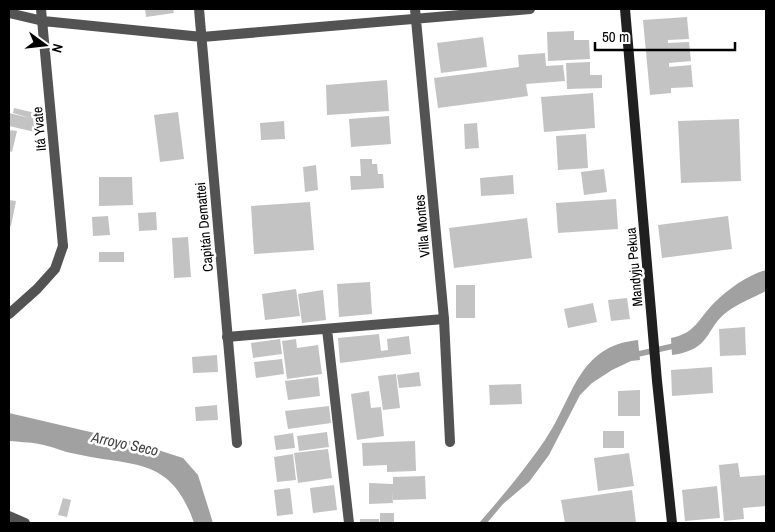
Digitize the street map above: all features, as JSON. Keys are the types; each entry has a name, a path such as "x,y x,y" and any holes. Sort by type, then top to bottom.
{"street":[{"name":"Itá Yvate","path":"9,314 37,289 55,269 63,246 41,9"},
{"name":"Capitán Demattei","path":"199,9 237,443"},
{"path":"9,13 43,21 202,38 415,14 530,9"},
{"name":"Mandyju Pekua","path":"625,9 657,381 672,523"},
{"name":"Villa Montes","path":"415,14 444,319 450,442"},
{"path":"227,337 444,319"},
{"path":"327,329 349,523"},
{"path":"9,516 25,523"}],"water":[{"path":"766,270 766,291 735,306 722,316 702,343 695,348 672,355 671,338 686,333 696,325 714,303 732,288 745,279"},
{"path":"638,340 640,360 631,361 612,370 592,383 580,395 549,455 529,482 503,504 487,523 479,523 513,483 545,440 571,391 589,363 602,352 618,344"},
{"name":"Arroyo Seco","path":"9,413 133,442 183,458 198,475 213,523 194,523 185,501 174,486 162,475 148,468 71,453 44,445 9,441"}],"building":[{"path":"145,9 173,9 174,13 146,17"},
{"path":"687,17 689,39 668,40 668,43 689,42 691,61 669,63 669,67 691,65 693,87 671,88 671,93 650,95 643,20"},
{"path":"574,31 574,40 589,40 590,59 548,61 547,32"},
{"path":"483,37 487,67 441,73 437,43"},
{"path":"545,53 546,66 563,65 565,81 526,84 528,96 438,108 434,78 519,67 518,55"},
{"path":"590,62 590,75 602,75 602,88 567,89 566,63"},
{"path":"387,80 389,111 327,115 326,85"},
{"path":"593,93 595,128 544,132 541,97"},
{"path":"14,108 35,113 34,119 38,120 35,132 9,126 9,113 30,118 13,113"},
{"path":"178,112 184,159 160,162 154,115"},
{"path":"389,116 391,144 351,147 349,119"},
{"path":"739,119 741,181 681,183 678,121"},
{"path":"284,121 285,139 261,140 260,123"},
{"path":"477,123 479,148 465,149 464,124"},
{"path":"9,130 17,131 12,152 9,151"},
{"path":"586,134 588,168 558,170 556,136"},
{"path":"360,159 372,159 372,164 377,164 378,174 383,174 384,188 351,190 350,176 361,176"},
{"path":"316,165 318,190 305,192 303,167"},
{"path":"604,169 607,192 584,195 581,172"},
{"path":"513,175 514,194 481,196 480,178"},
{"path":"99,177 132,177 133,205 99,206"},
{"path":"616,199 618,229 558,233 556,203"},
{"path":"9,200 16,201 11,226 9,226"},
{"path":"310,202 314,250 254,254 251,206"},
{"path":"156,212 157,230 139,231 138,213"},
{"path":"108,216 110,235 93,236 92,217"},
{"path":"728,216 732,249 662,258 658,225"},
{"path":"527,218 532,258 454,268 449,228"},
{"path":"188,237 191,277 174,278 172,238"},
{"path":"99,252 124,252 124,262 99,262"},
{"path":"370,282 372,314 339,317 337,284"},
{"path":"456,285 475,285 475,318 456,318"},
{"path":"296,289 300,316 265,320 262,294"},
{"path":"323,290 326,320 302,323 298,294"},
{"path":"627,298 630,319 611,321 608,300"},
{"path":"593,303 597,322 568,328 564,309"},
{"path":"745,327 746,355 720,356 719,329"},
{"path":"379,334 381,351 388,350 387,339 409,336 411,354 340,363 338,338"},
{"path":"280,339 282,354 253,358 251,343"},
{"path":"296,339 297,348 318,345 322,374 287,379 282,341"},
{"path":"217,355 218,372 193,373 192,357"},
{"path":"282,359 284,374 256,378 254,362"},
{"path":"712,367 713,393 672,396 671,370"},
{"path":"419,372 421,386 399,388 397,375"},
{"path":"396,374 400,408 383,410 378,376"},
{"path":"318,377 320,396 288,400 285,381"},
{"path":"521,384 522,404 490,405 489,385"},
{"path":"640,390 640,416 618,416 618,391"},
{"path":"369,391 371,408 381,407 384,436 357,440 351,394"},
{"path":"217,405 218,420 196,421 195,407"},
{"path":"329,406 331,423 288,429 285,411"},
{"path":"603,431 624,431 624,448 603,448"},
{"path":"327,432 329,447 299,451 297,436"},
{"path":"293,433 295,448 276,450 274,436"},
{"path":"415,441 416,471 387,472 387,465 363,466 362,443"},
{"path":"328,449 332,478 298,483 294,453"},
{"path":"629,453 634,486 598,491 594,458"},
{"path":"293,454 296,480 277,482 274,457"},
{"path":"738,463 740,477 766,475 766,506 743,508 744,519 724,521 719,465"},
{"path":"425,476 426,499 393,500 392,490 393,503 369,504 369,483 393,484 393,477"},
{"path":"334,485 337,510 313,513 310,488"},
{"path":"717,486 720,518 685,521 682,490"},
{"path":"290,488 293,514 277,516 274,490"},
{"path":"632,490 636,523 565,523 561,500"},
{"path":"63,498 71,500 67,517 58,515"},
{"path":"380,513 394,513 394,523 380,523"},
{"path":"360,519 379,519 379,523 360,523"}],"waterway":[{"path":"634,355 678,345"}]}
